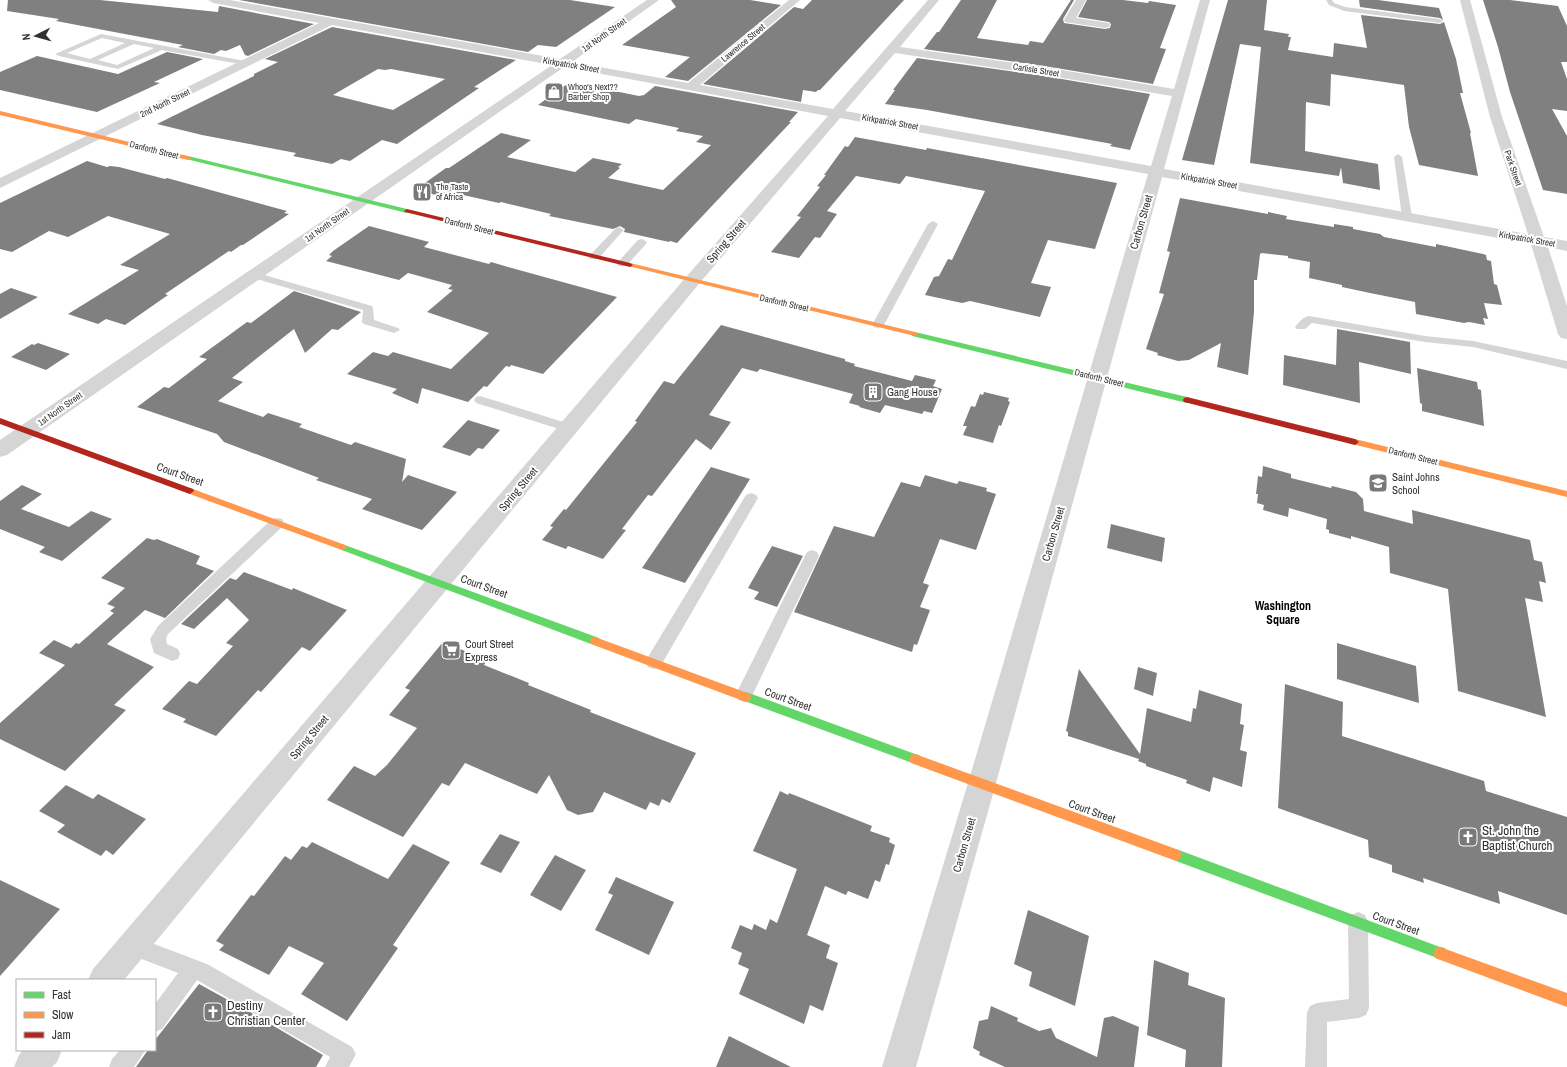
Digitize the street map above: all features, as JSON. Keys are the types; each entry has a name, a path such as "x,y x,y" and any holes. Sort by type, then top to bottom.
{"street":[{"name":"Kirkpatrick Street","path":"213,0 1567,246"},
{"name":"Lawrence Street","path":"691,86 794,0"},
{"name":"Spring Street","path":"105,979 692,281 934,0"},
{"path":"1081,0 1069,20 1105,25"},
{"name":"Carbon Street","path":"899,1067 982,783 1155,171 1205,0"},
{"name":"Park Street","path":"1465,0 1496,118 1538,240 1567,334"},
{"name":"1st North Street","path":"0,450 562,63 646,2"},
{"name":"2nd North Street","path":"0,184 329,22"},
{"name":"Carlisle Street","path":"893,49 1178,93"},
{"name":"Danforth Street","path":"0,113 1097,378 1567,494"},
{"name":"Court Street","path":"0,421 277,522 1567,1000"},
{"path":"31,1067 44,1051"}],"lane":[{"path":"1329,0 1331,4 1344,9 1440,21"},
{"path":"162,47 118,67 59,54 101,36 162,47 245,63"},
{"path":"91,61 133,42"},
{"path":"1398,157 1407,217"},
{"path":"878,325 933,224"},
{"path":"594,257 618,230"},
{"path":"622,264 642,242"},
{"path":"254,275 368,308 368,322 394,330"},
{"path":"1301,327 1309,319 1425,339 1473,344 1567,365"},
{"path":"480,400 569,428"},
{"path":"654,662 751,498"},
{"path":"172,654 160,648 158,639 163,630 277,522"},
{"path":"744,695 812,556"},
{"path":"1316,1067 1317,1013 1359,1008 1358,922"},
{"path":"133,946 200,971 345,1054 336,1067"},
{"path":"156,1021 193,968"},
{"path":"120,1067 133,1051"}],"building":[{"path":"8,0 100,0 218,12 219,6 314,24 248,56 245,55 240,45 226,51 221,50 214,54 178,47 183,45 56,21 59,19 7,11"},
{"path":"239,0 570,0 615,7 556,47 538,45 528,52"},
{"path":"671,0 750,0 781,5 688,81 665,77 690,57 622,45 676,7"},
{"path":"812,0 904,0 820,90 816,92 803,90 801,102 703,84 794,7 803,9"},
{"path":"961,0 997,0 977,38 1028,45 1030,41 1043,43 1071,0 1074,0 1063,19 1064,23 1105,29 1110,28 1111,24 1109,22 1078,17 1087,0 1123,0 1148,3 1149,1 1176,5 1160,48 1166,49 1153,84 1044,66 924,49 937,32 939,32"},
{"path":"1228,0 1267,0 1264,30 1289,34 1288,37 1291,37 1288,50 1333,57 1334,43 1367,48 1361,15 1440,24 1444,22 1456,59 1463,93 1460,93 1471,133 1478,176 1419,165 1409,127 1404,85 1331,74 1330,106 1306,102 1305,151 1378,164 1380,190 1343,183 1341,167 1339,176 1250,163 1261,47 1240,44 1214,165 1182,160"},
{"path":"1359,0 1378,0 1439,8 1443,20 1440,18 1360,7"},
{"path":"1483,0 1510,0 1558,6 1567,26 1567,62 1561,62 1567,79 1567,111 1552,109 1567,136 1567,194 1543,190 1510,92"},
{"path":"332,27 516,60 474,87 479,88 397,144 382,140 350,161 341,159 332,164 293,156 296,153 202,135 157,124 254,76 254,74 278,62 265,59","holes":["378,69 391,69 445,79 393,110 333,95"]},
{"path":"167,52 203,59 154,82 160,83 97,112 0,90 0,72 37,56 118,74"},
{"path":"917,58 1044,76 1150,94 1130,150 1110,146 1112,144 927,110 885,104 895,90 893,90"},
{"path":"570,82 639,96 644,95 655,86 798,112 789,122 791,122 677,243 624,232 625,229 620,226 613,229 549,216 551,214 501,202 499,203 463,195 457,200 415,190 446,168 449,168 501,133 531,140 507,157 575,172 593,158 622,164 618,167 620,168 608,178 663,190 711,145 696,142 703,136 676,131 679,128 636,119 629,124 538,105"},
{"path":"855,137 926,150 927,148 1117,183 1095,249 1048,240 1031,283 1051,287 1040,317 970,301 962,303 925,295 934,277 939,276 948,259 952,260 985,191 906,176 900,184 856,176 827,211 837,214 820,238 815,237 799,258 771,252 801,217 797,216 820,187 817,186 826,175 824,175 845,146 848,147"},
{"path":"87,161 107,167 119,167 165,179 167,178 287,211 284,213 289,214 243,245 231,252 229,251 165,294 168,295 125,325 106,319 98,324 68,314 139,270 120,265 170,234 108,216 68,237 49,231 12,252 0,249 0,203"},
{"path":"1180,198 1268,214 1268,212 1287,216 1286,219 1334,227 1334,224 1353,227 1353,229 1380,234 1384,237 1436,247 1436,244 1483,254 1486,255 1487,260 1491,261 1494,284 1497,285 1502,305 1484,303 1488,319 1483,318 1485,325 1469,322 1464,323 1416,314 1415,302 1342,287 1342,285 1309,278 1310,262 1288,258 1288,256 1262,253 1260,254 1257,280 1254,280 1254,312 1248,375 1217,367 1221,343 1189,360 1178,361 1157,355 1158,353 1146,349 1164,294 1159,293 1170,252 1167,251"},
{"path":"369,226 429,242 424,247 489,264 491,262 617,297 543,374 511,365 510,367 506,366 487,387 484,386 468,402 422,388 418,404 392,393 397,389 347,374 373,352 388,356 393,352 451,369 489,333 427,312 453,290 448,289 452,285 408,273 399,280 326,261 332,256 329,255 333,251"},
{"path":"11,288 38,297 0,319 0,294"},
{"path":"294,291 361,312 338,330 332,329 305,353 294,329 232,378 243,382 218,401 263,417 268,413 302,424 299,427 351,445 355,442 406,459 402,482 408,475 457,492 422,530 362,509 372,499 316,480 319,478 224,442 217,434 137,407 164,387 169,388 207,359 199,357 247,322 251,323"},
{"path":"721,325 845,359 845,361 855,364 854,366 912,381 915,375 936,380 933,386 942,389 932,413 924,411 922,414 885,405 880,413 849,403 853,394 760,369 757,372 742,368 709,415 731,422 711,450 696,439 652,496 648,495 622,529 626,530 603,559 568,546 566,549 542,540 553,527 550,526 564,509 566,510 637,422 635,421 664,381 674,384"},
{"path":"1337,329 1410,342 1411,374 1359,362 1360,403 1283,385 1284,355 1336,365"},
{"path":"38,343 70,354 46,370 11,357 32,344 34,345"},
{"path":"1417,368 1477,382 1478,389 1481,390 1484,426 1422,411"},
{"path":"984,392 1009,398 1008,401 1010,402 1001,426 999,425 993,443 963,435 967,426 963,426 971,406 975,407 980,394 983,395"},
{"path":"468,420 500,430 483,449 478,448 470,456 442,447"},
{"path":"1263,466 1291,474 1291,478 1331,488 1332,486 1356,492 1363,499 1364,511 1413,524 1412,510 1530,540 1534,560 1542,562 1546,583 1539,581 1543,602 1525,598 1546,717 1458,691 1448,589 1390,573 1389,547 1351,536 1351,539 1329,533 1329,530 1326,529 1327,519 1289,508 1288,517 1263,510 1264,505 1257,503 1258,494 1256,494 1258,476 1262,477"},
{"path":"711,467 750,479 685,583 642,568"},
{"path":"925,475 957,484 959,481 987,488 986,491 996,494 976,550 940,539 923,583 929,585 920,607 930,610 917,645 914,644 912,652 794,612 834,526 874,537 901,482 920,487"},
{"path":"22,485 42,494 21,509 69,527 91,511 112,519 62,561 39,552 45,547 0,529 0,501"},
{"path":"1111,524 1165,538 1162,562 1107,548"},
{"path":"147,538 154,540 157,539 200,556 196,564 214,571 165,618 145,610 107,644 154,667 114,705 126,710 65,771 0,739 0,723 65,665 39,653 54,640 71,648 76,643 79,644 114,613 110,611 115,607 107,604 125,588 101,578"},
{"path":"772,546 803,556 777,607 754,599 759,592 748,588"},
{"path":"244,572 292,590 293,588 347,610 310,651 302,647 261,692 258,690 216,736 183,722 186,719 162,709 189,681 197,684 233,646 226,643 249,620 227,598 194,629 181,624 230,578 236,580"},
{"path":"443,642 487,660 484,665 529,683 528,685 591,710 590,712 696,753 670,803 662,799 659,806 650,802 646,810 604,792 593,812 578,815 567,810 549,775 537,794 465,763 449,786 442,783 403,837 327,800 354,766 375,776 387,765 417,728 389,715 410,690 405,688"},
{"path":"1337,643 1416,666 1419,703 1337,679"},
{"path":"1138,667 1157,673 1153,696 1134,689"},
{"path":"1079,669 1140,754 1147,708 1191,722 1193,708 1196,709 1199,690 1242,704 1240,724 1244,725 1240,750 1247,752 1242,787 1213,777 1210,792 1186,783 1187,780 1146,766 1146,764 1138,761 1139,759 1068,736 1068,732 1066,731"},
{"name":"St. John the Baptist Church","path":"1285,684 1343,702 1342,736 1484,781 1486,791 1567,817 1567,915 1498,891 1500,904 1423,878 1424,883 1392,872 1392,865 1369,857 1368,840 1278,808"},
{"path":"66,785 93,799 98,794 146,819 113,855 106,850 101,856 57,832 65,825 39,811"},
{"path":"780,791 788,795 789,793 872,826 870,831 890,838 889,842 895,845 889,865 886,864 880,882 875,880 868,899 848,891 846,895 825,886 807,935 830,945 826,958 838,963 823,1011 810,1005 804,1024 739,994 749,969 738,964 742,953 731,948 740,925 752,930 754,924 766,930 770,919 777,923 797,869 753,851"},
{"path":"500,834 520,842 501,873 480,864"},
{"path":"312,842 388,879 413,844 450,862 393,945 398,948 347,1021 301,994 324,963 289,946 269,975 219,950 224,945 216,941 251,895 254,896 285,856 291,860 302,846 307,848"},
{"path":"555,855 586,870 561,911 530,895"},
{"path":"616,877 674,902 649,955 595,930 613,895 608,893"},
{"path":"0,880 60,909 0,976"},
{"path":"1028,910 1089,936 1075,1006 1029,986 1032,972 1014,964"},
{"path":"1154,960 1189,973 1188,985 1225,998 1222,1067 1185,1067 1186,1050 1147,1035"},
{"name":"Destiny Christian Center","path":"199,984 323,1055 316,1067 136,1067 147,1051 156,1051 156,1039"},
{"path":"991,1006 1018,1018 1017,1021 1039,1031 1051,1028 1056,1038 1097,1057 1104,1018 1113,1016 1139,1027 1134,1067 1005,1067 979,1055 980,1052 973,1048 979,1021 988,1019"},
{"path":"729,1036 791,1067 716,1067"}],"traffic: fast":[{"path":"188,158 407,211"},
{"path":"915,334 1187,400"},
{"path":"342,547 595,641"},
{"path":"746,697 915,759"},
{"path":"1176,855 1440,953"}],"traffic: slow":[{"path":"0,113 188,158"},
{"path":"630,265 915,334"},
{"path":"1355,442 1567,494"},
{"path":"190,491 342,547"},
{"path":"595,641 746,697"},
{"path":"915,759 1176,855"},
{"path":"1440,953 1567,1000"}],"traffic: jam":[{"path":"407,211 630,265"},
{"path":"1187,400 1355,442"},
{"path":"0,421 190,491"}],"place":[{"name":"Whoo's Next?? Barber Shop","path":"554,92"},
{"name":"The Taste of Africa","path":"422,192"},
{"name":"Gang House","path":"873,392"},
{"name":"Saint Johns School","path":"1378,483"},
{"name":"Court Street Express","path":"451,650"},
{"name":"St. John the Baptist Church","path":"1468,837"},
{"name":"Destiny Christian Center","path":"213,1012"}],"district":[{"name":"Washington Square","path":"1283,613"}]}
